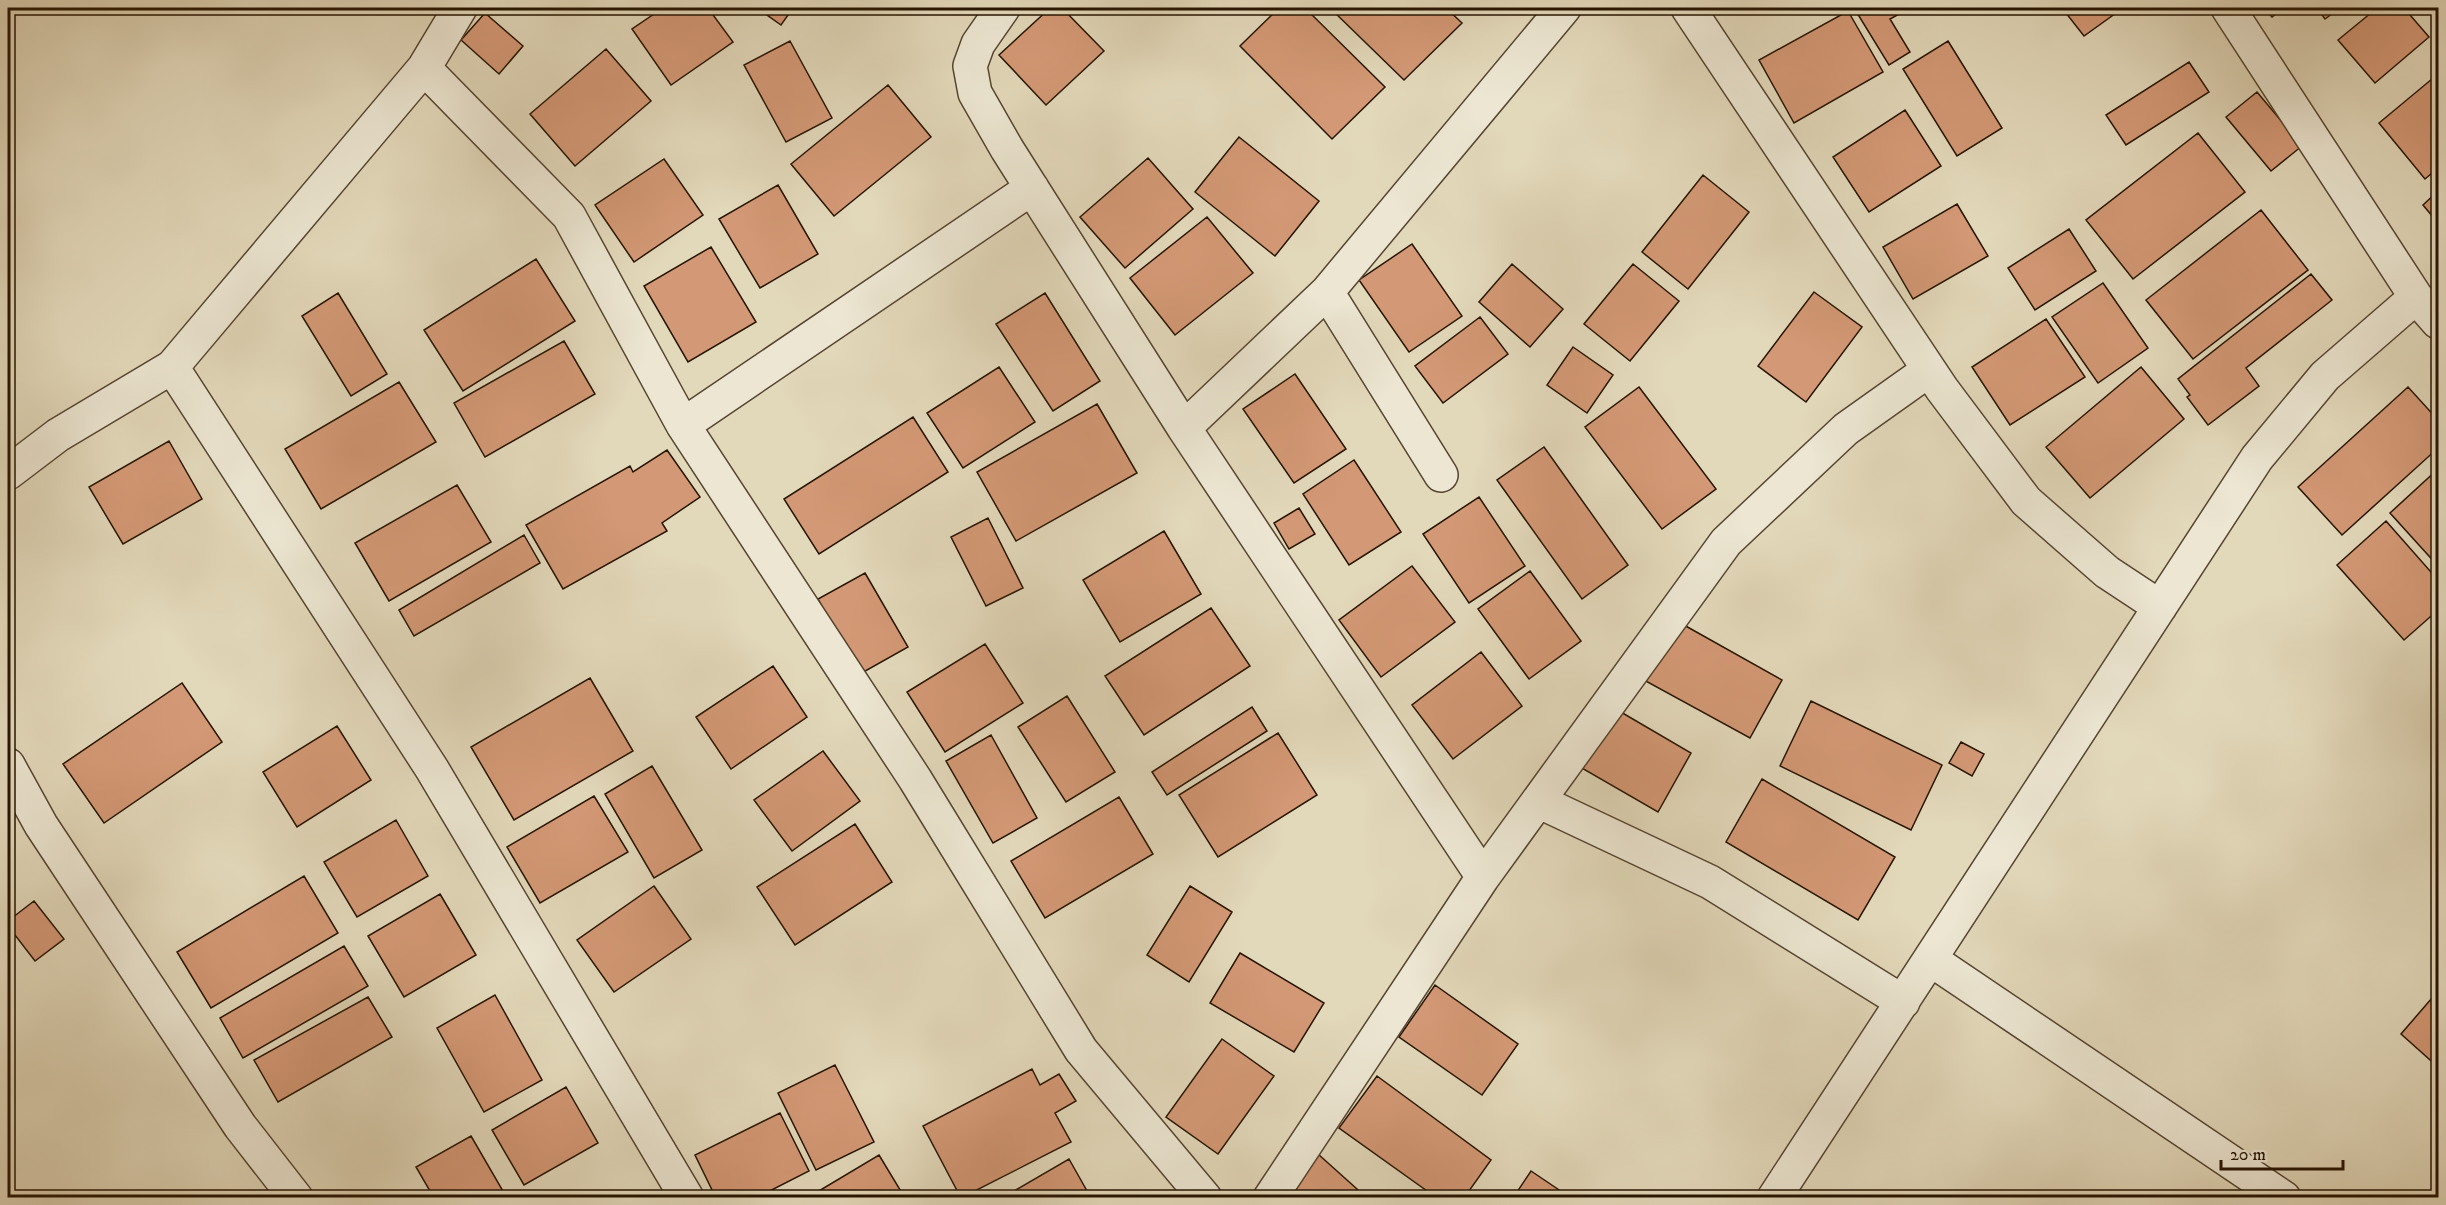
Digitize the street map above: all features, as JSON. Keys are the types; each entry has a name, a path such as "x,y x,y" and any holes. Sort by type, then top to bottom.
{"street":[{"path":"8,473 58,435 172,367 424,68 460,8"},
{"path":"1003,8 978,44 970,66 975,93 1032,188 1184,428 1483,877"},
{"path":"1184,428 1327,292 1564,8"},
{"path":"1688,8 1929,370 2026,501 2107,572 2160,607"},
{"path":"2228,8 2416,297 2439,322"},
{"path":"424,68 569,216 683,425 915,779 1081,1050 1205,1197"},
{"path":"683,425 1032,188"},
{"path":"1327,292 1441,475"},
{"path":"1774,1197 2257,458 2325,376 2416,297"},
{"path":"172,367 432,769 687,1197"},
{"path":"1270,1197 1483,877 1726,542 1846,429 1929,370"},
{"path":"8,765 41,825 240,1126 296,1197"},
{"path":"1538,801 1710,882 1903,1002"},
{"path":"1930,959 2284,1197"}],"building":[{"path":"663,8 708,8 733,42 671,85 632,29"},
{"path":"757,8 793,8 781,25"},
{"path":"1050,8 1062,8 1104,51 1046,105 999,55"},
{"path":"1279,8 1305,8 1385,87 1332,139 1240,46"},
{"path":"1330,8 1446,8 1462,23 1404,80"},
{"path":"1854,8 1910,8 1890,19 1910,52 1889,65"},
{"path":"2062,8 2123,8 2084,36"},
{"path":"2264,8 2284,8 2272,17"},
{"path":"2317,8 2340,8 2325,19"},
{"path":"2377,8 2404,8 2429,37 2375,83 2338,40"},
{"path":"1848,11 1883,72 1794,123 1759,60"},
{"path":"485,13 523,46 499,74 461,40"},
{"path":"790,41 832,118 786,142 744,65"},
{"path":"1948,41 2002,128 1957,156 1903,69"},
{"path":"606,49 651,101 575,166 530,114"},
{"path":"2189,62 2209,92 2126,145 2106,115"},
{"path":"2438,74 2438,168 2425,179 2379,123"},
{"path":"888,85 931,137 834,216 791,164"},
{"path":"2257,92 2302,146 2271,171 2226,117"},
{"path":"1905,110 1941,166 1869,212 1833,157"},
{"path":"2198,133 2245,192 2133,279 2086,220"},
{"path":"1239,137 1319,201 1275,256 1195,192"},
{"path":"1148,158 1193,209 1125,268 1080,217"},
{"path":"664,159 703,215 634,262 595,205"},
{"path":"1703,175 1749,212 1688,289 1642,252"},
{"path":"778,185 818,254 760,288 719,219"},
{"path":"2438,191 2438,223 2423,205"},
{"path":"1957,204 1988,256 1913,299 1883,247"},
{"path":"2261,210 2308,270 2193,359 2146,300"},
{"path":"1207,217 1253,273 1175,335 1130,278"},
{"path":"2069,229 2096,271 2035,310 2008,268"},
{"path":"1412,244 1462,316 1409,352 1359,280"},
{"path":"711,247 756,322 688,362 644,286"},
{"path":"536,259 575,321 463,391 424,330"},
{"path":"1512,264 1563,309 1530,347 1479,302"},
{"path":"1633,264 1679,301 1630,361 1584,324"},
{"path":"2311,274 2332,300 2246,368 2259,386 2208,425 2187,397 2190,395 2178,379"},
{"path":"2103,283 2148,348 2098,383 2052,317"},
{"path":"1814,292 1862,327 1806,402 1758,366"},
{"path":"338,293 387,374 351,396 302,316"},
{"path":"1045,293 1100,381 1053,411 996,324"},
{"path":"1480,317 1508,354 1443,403 1415,366"},
{"path":"2046,319 2085,377 2010,425 1972,367"},
{"path":"564,341 595,394 485,457 454,403"},
{"path":"1573,347 1613,375 1587,413 1547,385"},
{"path":"999,367 1035,422 963,468 927,413"},
{"path":"2141,367 2184,419 2090,498 2046,447"},
{"path":"1295,374 1346,449 1294,483 1243,409"},
{"path":"399,382 436,442 321,509 285,449"},
{"path":"1639,387 1716,489 1662,529 1585,427"},
{"path":"2408,387 2438,420 2438,448 2342,535 2298,487"},
{"path":"1097,404 1137,473 1016,541 977,472"},
{"path":"913,417 948,472 819,554 784,499"},
{"path":"169,441 202,499 123,544 89,487"},
{"path":"1544,447 1628,565 1582,599 1497,480"},
{"path":"667,450 700,497 662,523 667,531 563,589 526,525 630,466 633,472"},
{"path":"1354,460 1401,532 1349,565 1303,494"},
{"path":"2438,469 2438,566 2390,513"},
{"path":"457,485 491,542 389,601 355,543"},
{"path":"1479,497 1525,566 1469,603 1423,534"},
{"path":"1299,508 1315,534 1289,549 1274,523"},
{"path":"988,518 1023,588 986,606 951,537"},
{"path":"2386,521 2438,580 2438,610 2404,640 2337,565"},
{"path":"1164,531 1201,594 1120,642 1083,580"},
{"path":"524,535 540,563 414,636 399,610"},
{"path":"1412,566 1455,622 1381,677 1339,620"},
{"path":"1530,571 1581,641 1529,679 1478,609"},
{"path":"865,573 908,647 860,674 818,599"},
{"path":"1211,608 1250,666 1144,735 1105,676"},
{"path":"1675,620 1782,680 1750,738 1642,679"},
{"path":"985,644 1023,703 945,752 907,692"},
{"path":"1481,652 1522,706 1453,759 1412,705"},
{"path":"773,666 807,717 731,769 696,717"},
{"path":"590,678 633,751 514,820 471,747"},
{"path":"182,683 222,742 104,823 63,764"},
{"path":"1067,696 1115,772 1066,802 1018,727"},
{"path":"1811,701 1942,765 1911,830 1780,766"},
{"path":"1252,707 1267,731 1167,795 1152,772"},
{"path":"1614,708 1691,753 1658,812 1580,767"},
{"path":"337,726 371,780 297,827 263,772"},
{"path":"1278,733 1317,795 1218,857 1179,795"},
{"path":"991,735 1037,818 993,843 946,761"},
{"path":"1961,742 1984,754 1972,776 1949,763"},
{"path":"823,751 860,801 792,851 754,800"},
{"path":"652,766 702,850 654,878 605,794"},
{"path":"1762,779 1895,857 1858,920 1726,842"},
{"path":"594,796 628,852 540,903 507,847"},
{"path":"1119,797 1153,854 1045,918 1011,861"},
{"path":"396,820 428,876 357,917 324,862"},
{"path":"855,824 892,882 795,945 757,887"},
{"path":"304,876 338,933 211,1008 177,952"},
{"path":"654,886 691,939 614,992 577,940"},
{"path":"1190,886 1232,912 1189,982 1147,955"},
{"path":"440,894 476,955 404,997 368,936"},
{"path":"34,901 64,939 35,961 8,926 8,921"},
{"path":"344,946 368,986 243,1058 220,1018"},
{"path":"1240,953 1324,1003 1294,1052 1210,1003"},
{"path":"1435,985 1518,1044 1482,1095 1399,1037"},
{"path":"2438,991 2438,1067 2401,1034"},
{"path":"495,995 542,1080 484,1112 437,1028"},
{"path":"368,997 392,1037 278,1102 254,1060"},
{"path":"1222,1039 1274,1076 1218,1154 1166,1117"},
{"path":"835,1065 874,1142 816,1170 778,1093"},
{"path":"1032,1069 1040,1085 1059,1074 1076,1101 1055,1113 1071,1142 961,1198 923,1126"},
{"path":"1377,1076 1491,1160 1464,1198 1437,1198 1339,1128"},
{"path":"566,1087 598,1143 524,1185 492,1130"},
{"path":"780,1113 809,1171 756,1198 716,1198 695,1155"},
{"path":"471,1136 507,1198 434,1198 416,1167"},
{"path":"1318,1154 1367,1198 1279,1198"},
{"path":"879,1155 905,1198 807,1198"},
{"path":"1069,1159 1091,1198 1002,1198"},
{"path":"1531,1171 1571,1198 1513,1198"}]}
